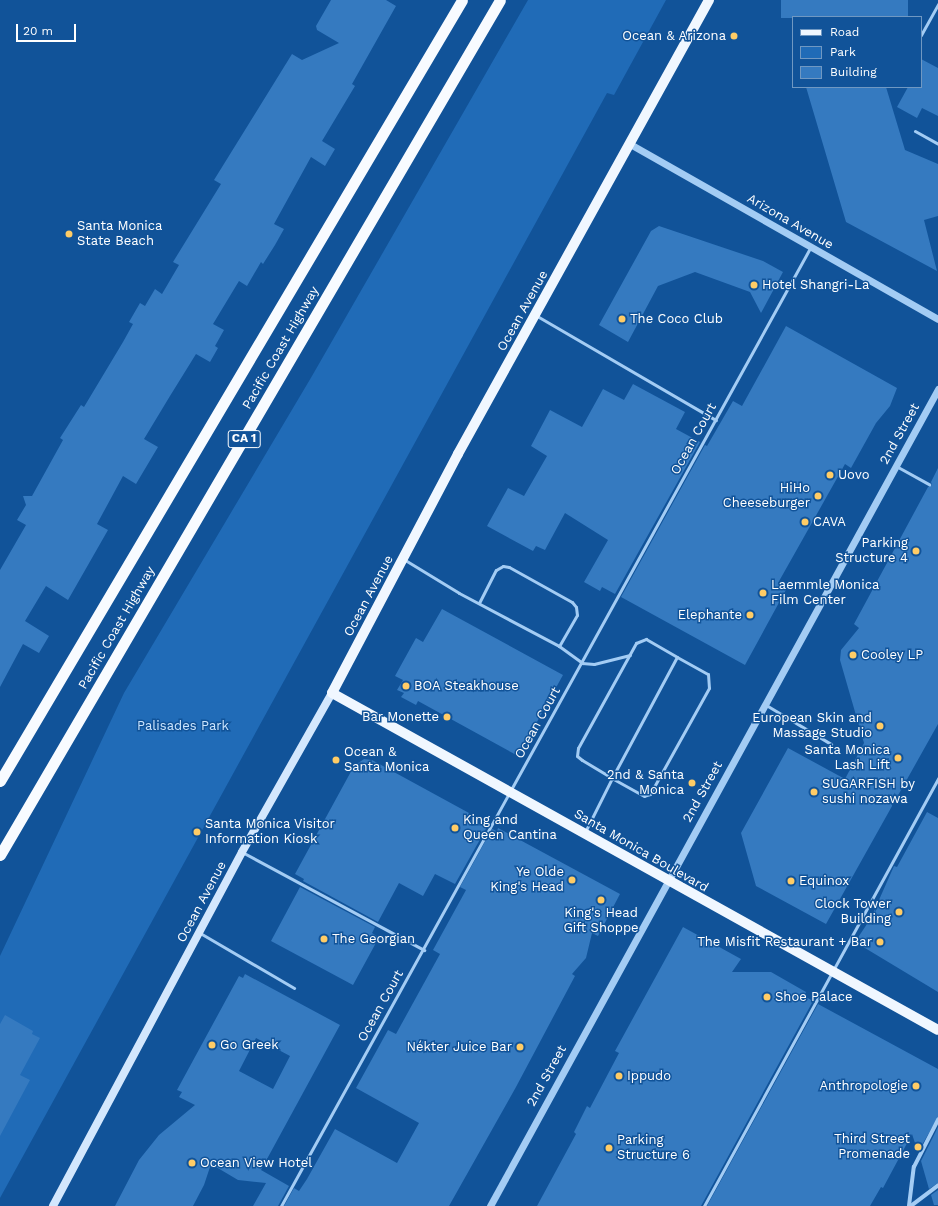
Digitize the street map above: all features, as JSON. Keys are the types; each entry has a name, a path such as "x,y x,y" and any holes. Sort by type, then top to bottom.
{"highway":[{"name":"Pacific Coast Highway","path":"0,781 462,0"},
{"name":"Pacific Coast Highway","path":"2,853 500,0"}],"main road":[{"name":"Ocean Avenue","path":"53,1206 242,852 332,693 403,559 709,0"},
{"name":"Santa Monica Boulevard","path":"332,693 511,791 584,834 938,1030"}],"street":[{"name":"Arizona Avenue","path":"630,144 810,248 938,319"},
{"name":"2nd Street","path":"490,1206 938,389"},
{"path":"910,1206 914,1167 938,1120"},
{"path":"910,1206 938,1186"}],"lane":[{"path":"922,33 938,4"},
{"path":"915,131 938,144"},
{"name":"Ocean Court","path":"281,1206 424,950 810,248"},
{"path":"536,315 716,420"},
{"path":"896,466 929,484"},
{"path":"403,559 478,603 559,646 582,663 594,664 630,655"},
{"path":"478,603 496,570 502,566 509,567 572,602 576,607 577,615 559,646"},
{"path":"646,639 677,657 708,674 709,688 654,790 644,796 577,756 578,748 636,643 646,639"},
{"path":"584,834 612,778 677,657"},
{"path":"765,705 831,744"},
{"path":"704,1206 938,778"},
{"path":"242,852 424,950"},
{"path":"200,933 294,988"}],"green space":[{"name":"Palisades Park","path":"528,0 666,0 614,95 607,93 0,1198 0,956 124,693 312,376"}],"building":[{"path":"331,0 386,0 396,6 352,84 355,86 322,141 335,149 325,166 311,157 274,224 284,229 275,245 263,264 261,262 247,286 239,281 213,324 224,330 215,346 218,348 210,362 196,354 144,439 158,447 136,484 123,476 97,524 108,530 68,600 46,586 25,621 49,636 39,653 23,644 0,687 0,570 26,525 17,520 26,505 23,496 32,496 63,440 60,438 81,405 84,407 123,342 133,324 129,322 140,303 145,306 155,289 162,294 179,265 173,262 221,184 214,180 292,54 302,60 339,43 317,30 316,26"},
{"path":"781,0 908,0 908,16 792,16 792,18 781,18"},
{"path":"922,60 938,68 938,116 922,108 917,118 897,107 907,88 922,88"},
{"path":"806,88 886,88 905,150 938,164 938,216 924,220 937,271 846,222"},
{"name":"Hotel Shangri-La","path":"659,226 763,261 783,272 761,313 750,292 695,272 658,286 628,342 599,325 651,231"},
{"path":"786,326 897,388 890,406 876,423 851,468 845,464 778,583 787,588 745,665 621,597 705,445 707,446 733,401 742,406"},
{"path":"633,384 685,412 676,429 700,442 615,594 602,587 600,591 584,582 608,540 565,513 545,550 536,546 533,551 487,526 508,488 524,496 547,456 531,446 550,410 582,427 603,389 624,400"},
{"path":"938,468 938,724 826,924 756,886 741,833 788,748 845,779 864,743 840,660 841,650 859,628 854,624 928,487 932,485 931,482"},
{"path":"442,609 563,675 518,756 418,701 416,705 401,697 404,693 397,690 403,680 395,676 416,638 423,642"},
{"path":"364,759 372,760 469,813 466,818 487,827 455,884 435,874 423,896 399,883 378,922 303,881 304,879 295,874 354,766"},
{"path":"927,812 938,818 938,992 855,942 871,918 894,866 897,867"},
{"path":"498,828 620,894 598,936 592,933 586,958 572,974 575,976 516,1087 449,1206 284,1206 294,1188 299,1191 307,1179 335,1129 397,1163 419,1123 356,1088 388,1030 396,1034 440,954 433,950 466,890 460,887 492,829 497,831"},
{"name":"The Georgian","path":"300,887 375,927 372,933 378,937 377,941 353,985 271,941"},
{"path":"683,927 741,959 732,972 771,972 806,992 804,996 813,1001 701,1206 537,1206 576,1134 574,1132 587,1106 590,1108 619,1053 615,1051"},
{"path":"245,974 340,1025 261,1170 289,1186 278,1206 253,1206 266,1183 238,1180 211,1164 204,1185 193,1206 115,1206 139,1160 159,1135 195,1105 179,1097 182,1092 177,1090 239,976 243,978","holes":["256,1038 290,1056 273,1089 239,1071"]},
{"path":"818,1004 938,1069 938,1117 918,1152 912,1134 883,1188 881,1187 870,1206 707,1206"},
{"path":"5,1015 33,1031 32,1034 40,1038 20,1075 30,1080 0,1136 0,1024"},
{"path":"938,1127 938,1183 929,1189 921,1161"},
{"path":"938,1190 938,1205 934,1205 931,1195"}],"place":[{"name":"Ocean & Arizona","path":"734,36"},
{"name":"Santa Monica State Beach","path":"69,234"},
{"name":"Hotel Shangri-La","path":"754,285"},
{"name":"The Coco Club","path":"622,319"},
{"name":"Uovo","path":"830,475"},
{"name":"HiHo Cheeseburger","path":"818,496"},
{"name":"CAVA","path":"805,522"},
{"name":"Parking Structure 4","path":"916,551"},
{"name":"Laemmle Monica Film Center","path":"763,593"},
{"name":"Elephante","path":"750,615"},
{"name":"Cooley LP","path":"853,655"},
{"name":"BOA Steakhouse","path":"406,686"},
{"name":"Bar Monette","path":"447,717"},
{"name":"European Skin and Massage Studio","path":"880,726"},
{"name":"Santa Monica Lash Lift","path":"898,758"},
{"name":"Ocean & Santa Monica","path":"336,760"},
{"name":"2nd & Santa Monica","path":"692,783"},
{"name":"SUGARFISH by sushi nozawa","path":"814,792"},
{"name":"King and Queen Cantina","path":"455,828"},
{"name":"Santa Monica Visitor Information Kiosk","path":"197,832"},
{"name":"Ye Olde King's Head","path":"572,880"},
{"name":"Equinox","path":"791,881"},
{"name":"King's Head Gift Shoppe","path":"601,900"},
{"name":"Clock Tower Building","path":"899,912"},
{"name":"The Georgian","path":"324,939"},
{"name":"The Misfit Restaurant + Bar","path":"880,942"},
{"name":"Shoe Palace","path":"767,997"},
{"name":"Go Greek","path":"212,1045"},
{"name":"Nékter Juice Bar","path":"520,1047"},
{"name":"Ippudo","path":"619,1076"},
{"name":"Anthropologie","path":"916,1086"},
{"name":"Third Street Promenade","path":"918,1147"},
{"name":"Parking Structure 6","path":"609,1148"},
{"name":"Ocean View Hotel","path":"192,1163"}]}
